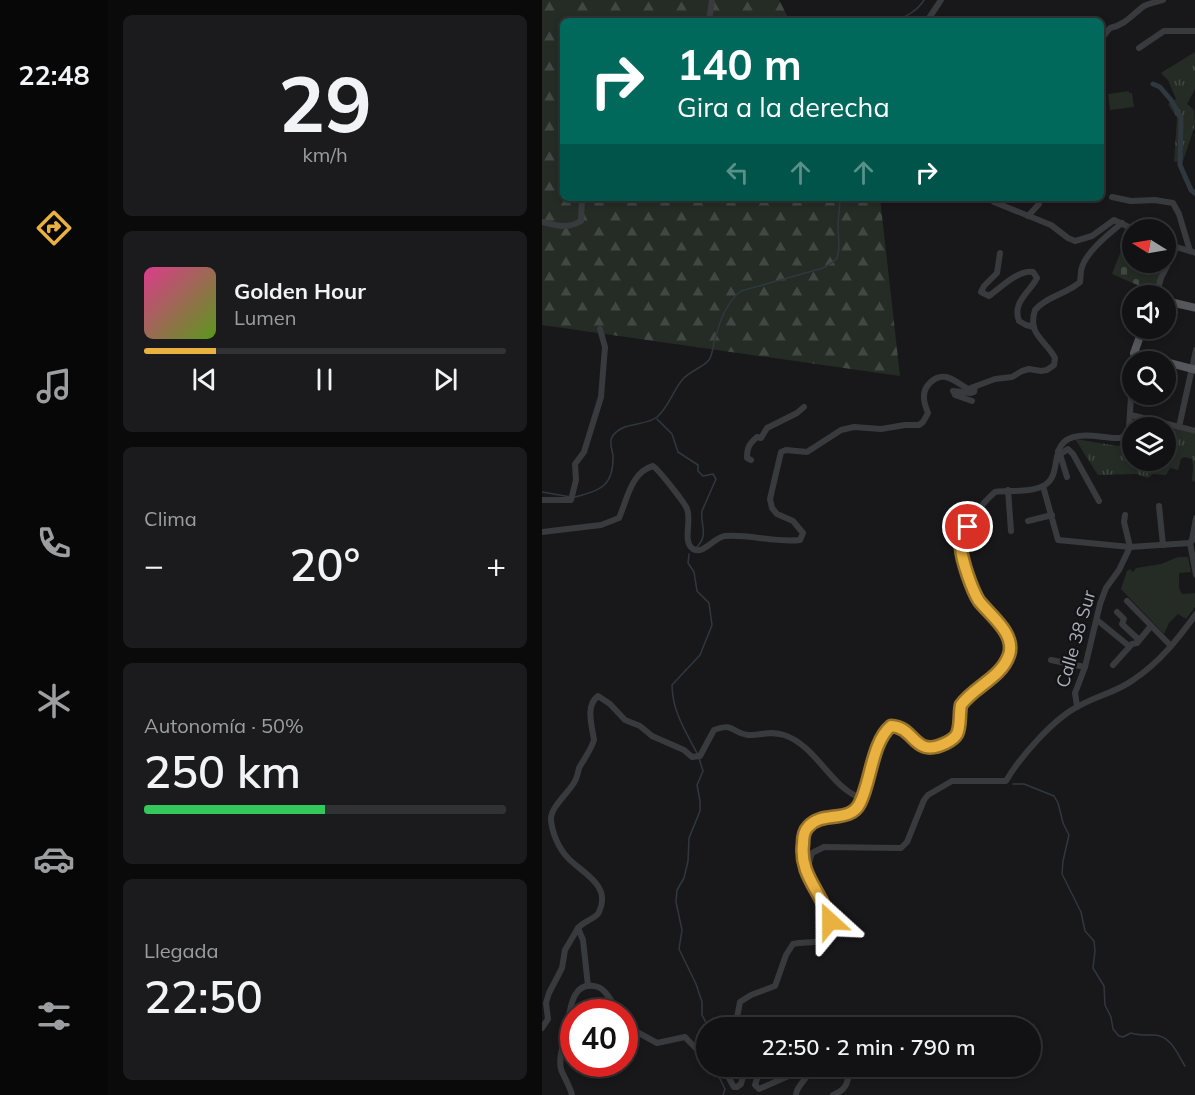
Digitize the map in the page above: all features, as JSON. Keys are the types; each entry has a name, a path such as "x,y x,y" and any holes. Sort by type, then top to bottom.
{"main road":[{"path":"1176,303 1196,308"},
{"path":"1176,365 1193,370"}],"street":[{"path":"709,18 712,0"},
{"path":"929,18 941,0"},
{"path":"1104,36 1110,28 1117,27 1132,18 1144,7 1163,0"},
{"path":"1139,48 1164,31 1196,31"},
{"path":"1112,197 1131,201 1155,200 1173,203 1193,252"},
{"path":"542,222 573,226 581,221 582,201"},
{"path":"1028,216 1039,204 1038,201"},
{"path":"542,532 601,525 619,518 630,488 645,468 653,466 660,470 668,485 688,510 689,544 693,549 699,551 706,548 718,536 789,542 800,540 803,533 793,521 777,514 772,508 770,499 781,452 786,450 807,452 841,430 854,427 881,429 918,425 923,422 928,412 924,391 932,381 939,377 952,379 968,389 995,379 1012,377 1029,369 1047,370 1054,365 1055,357 1039,340 1033,317 1038,307 1080,282 1085,260 1122,223 1114,220 1092,236 1075,241 1051,225 994,202"},
{"path":"1176,248 1193,252"},
{"path":"1000,253 997,273 984,285 981,292 989,296 1027,271 1033,272 1037,278 1019,302 1016,310 1019,321 1034,327"},
{"path":"542,500 572,497 576,480 575,464 588,442 601,397 605,347 600,329"},
{"path":"1179,427 1196,350"},
{"path":"972,400 955,395 953,391 971,393 974,392 975,387"},
{"path":"737,1017 740,1002 751,994 775,986 786,955 793,944 803,941 818,942 825,939 831,930 825,907 802,863 804,835 809,825 820,819 845,816 855,811 862,798 879,744 888,728 893,726 900,729 926,748 948,742 957,734 960,708 963,702 1003,667 1009,656 1008,637 975,594 961,549 963,536 984,501 995,492 1043,486 1054,474 1059,451 1064,442 1077,436 1121,438 1127,433 1131,405"},
{"path":"751,460 747,458 747,446 757,436 761,438 767,428 797,413 803,407"},
{"path":"1130,415 1196,431"},
{"path":"1059,451 1062,453 1068,450 1073,454 1099,501"},
{"path":"1059,451 1067,477"},
{"path":"1043,486 1058,540 1130,547 1192,541"},
{"path":"1008,490 1011,531"},
{"path":"1159,506 1163,545"},
{"path":"1028,521 1052,515"},
{"path":"1125,516 1124,522 1130,547"},
{"path":"1196,518 1192,541 1196,575"},
{"name":"Calle 38 Sur","path":"1077,706 1075,693 1085,667 1106,588 1119,570 1130,547"},
{"path":"1127,601 1171,646"},
{"path":"1117,612 1124,619 1122,624 1139,640"},
{"path":"806,872 812,854 824,847 901,848 907,842 924,800 952,780 1006,781 1038,740 1077,706 1132,681 1154,664 1196,614"},
{"path":"1097,620 1129,646"},
{"path":"1113,665 1151,626"},
{"path":"1051,660 1085,667"},
{"path":"542,1028 548,1019 546,1003 562,968 565,950 578,928 585,921 599,914 601,896 598,884 592,876 561,850 551,819 576,780 579,769 593,745 590,708 592,700 598,696 610,704 625,720 640,726 652,736 684,750 692,757 700,756 714,730 722,728 731,727 744,734 753,735 765,732 784,735 802,745 851,794 862,798"},
{"path":"578,928 583,940 588,986"},
{"path":"572,1095 561,1071 561,1057 573,997 578,991 588,986 603,990 610,999"},
{"path":"638,1033 657,1043 685,1037 696,1048"},
{"path":"728,1077 734,1087 737,1087 741,1084 743,1077"},
{"path":"758,1077 755,1085 759,1089 786,1077"},
{"path":"796,1095 796,1091 806,1077"},
{"path":"833,1095 845,1089 849,1077"}],"green space":[{"path":"542,0 779,0 788,18 560,18 560,201 880,201 900,376 542,325"},
{"path":"1195,52 1195,89 1187,104 1194,110 1195,125 1183,161 1174,162 1177,118 1168,104 1176,99 1168,80 1161,73"},
{"path":"1129,91 1132,93 1134,107 1110,110 1108,94"},
{"path":"1122,248 1122,273 1163,273 1158,285 1137,285 1112,274"},
{"path":"1176,429 1195,433 1195,482 1192,481 1192,459 1184,457 1181,459 1178,470 1176,470"},
{"path":"1075,439 1118,446 1122,444 1122,471 1168,471 1166,475 1153,474 1148,478 1136,474 1098,475"},
{"path":"1178,557 1188,557 1191,572 1179,573 1179,588 1182,594 1195,593 1195,607 1186,619 1178,614 1169,623 1164,634 1121,589 1127,571 1130,569 1133,572 1136,568 1161,564"}],"waterway":[{"path":"901,18 911,13 924,0"},
{"path":"1153,84 1160,87 1171,100 1181,118 1180,165 1191,190 1196,194"},
{"path":"575,497 599,489 608,480 613,465 611,442 616,432 627,426 657,417 683,379 709,360 723,314 735,296 741,291 823,268 837,258 840,201"},
{"path":"657,419 672,434 678,452 698,465 698,471 703,476 713,474 716,479 702,511 703,538 697,547"},
{"path":"542,492 571,497"},
{"path":"689,554 688,563 694,572 697,591 709,603 712,625 700,655 672,685 677,713 698,755"},
{"path":"699,758 703,771 697,785 700,811 689,838 688,861 684,878 677,890 676,902 682,930 679,949 696,984 702,1002 703,1017"},
{"path":"1013,784 1024,784 1054,796 1058,803 1069,835 1062,874 1081,912 1085,931 1094,941 1093,968 1104,986 1105,1005 1111,1017 1113,1029 1123,1037 1131,1033 1161,1036 1170,1042 1185,1066"},
{"path":"719,1077 725,1089 723,1095"}],"route":[{"path":"830,921 802,863 803,842 809,825 820,819 845,816 855,811 862,798 882,735 891,726 908,734 919,745 926,748 948,742 956,736 961,705 1003,667 1009,656 1008,637 973,590 961,549 963,536 968,527"}]}
